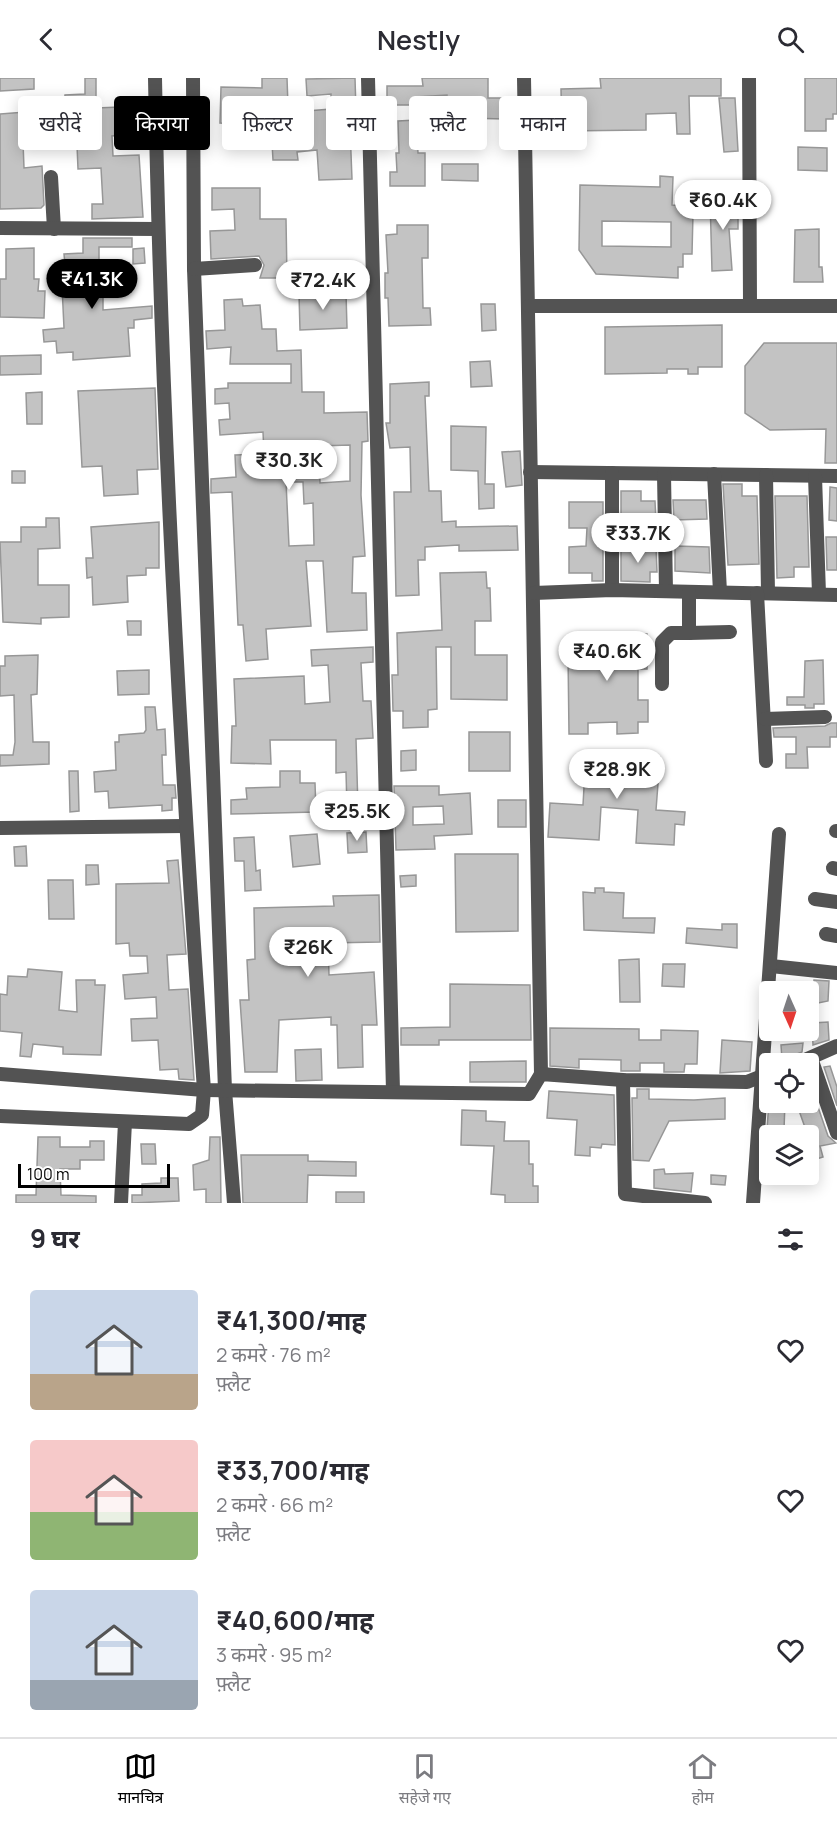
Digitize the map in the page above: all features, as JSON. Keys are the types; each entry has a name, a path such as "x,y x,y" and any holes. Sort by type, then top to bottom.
{"street":[{"path":"0,1116 189,1124 202,1115 204,1090 185,826 158,229 155,78"},
{"path":"193,78 194,269 225,1090 234,1203"},
{"path":"368,78 393,1092"},
{"path":"0,1074 204,1090 529,1094 541,1074 524,78"},
{"path":"749,78 750,305"},
{"path":"51,177 54,229"},
{"path":"0,228 158,229"},
{"path":"194,269 255,265"},
{"path":"529,306 837,306"},
{"path":"530,472 837,476"},
{"path":"612,473 612,590"},
{"path":"664,474 666,591"},
{"path":"714,474 720,592"},
{"path":"766,475 763,592 766,761"},
{"path":"815,476 819,594"},
{"path":"534,593 612,590 837,595"},
{"path":"688,592 688,633"},
{"path":"662,684 662,642 671,633 730,632"},
{"path":"765,719 825,717"},
{"path":"0,828 185,826"},
{"path":"768,1053 779,834"},
{"path":"815,898 837,902"},
{"path":"771,966 837,973"},
{"path":"819,1054 837,1046"},
{"path":"541,1074 623,1080 747,1082 759,1077"},
{"path":"623,1080 625,1194 705,1203"},
{"path":"819,1081 837,1133"},
{"path":"753,1203 763,1113"},
{"path":"121,1203 125,1122"}],"building":[{"path":"0,78 34,78 34,89 0,91"},
{"path":"85,78 96,78 96,96 65,96 65,95 85,94"},
{"path":"262,78 287,78 288,96 222,96 222,123 220,123 221,87 262,88"},
{"path":"355,78 356,96 331,96 331,94 307,96 306,79"},
{"path":"422,78 488,78 488,98 499,98 499,119 487,119 487,96 409,96 409,105 397,105 397,96 387,96 387,86 423,86"},
{"path":"600,78 721,78 721,96 689,96 690,134 677,134 676,113 646,114 646,130 587,131 587,96 561,96 561,89 601,88"},
{"path":"805,78 837,78 837,114 833,114 833,119 826,119 826,131 805,131"},
{"path":"719,98 735,98 738,151 724,152"},
{"path":"114,107 113,156 139,155 143,217 92,219 92,204 103,204 101,168 78,169 77,150 102,150 102,108"},
{"path":"326,109 326,150 351,150 352,179 319,180 317,150 297,152 298,160 273,160 272,150 314,150 314,110"},
{"path":"18,113 18,150 23,150 24,168 42,166 44,205 41,208 0,209 0,114"},
{"path":"409,120 409,150 425,153 425,186 390,186 390,172 397,172 398,121"},
{"path":"798,147 827,148 827,171 798,170"},
{"path":"442,164 478,164 478,181 442,180"},
{"path":"660,176 673,177 672,205 684,206 684,214 693,214 692,254 683,254 683,267 678,267 678,278 596,274 579,250 580,185 660,187","holes":["602,221 671,222 671,247 602,246"]},
{"path":"212,188 260,188 260,219 286,219 287,278 260,278 264,265 259,256 211,259 210,231 235,230 234,209 212,210"},
{"path":"710,197 738,197 738,229 729,229 732,270 712,271"},
{"path":"397,225 428,225 428,258 422,258 423,308 430,308 431,325 389,326 388,298 385,298 385,273 388,273 386,235 397,234"},
{"path":"819,229 819,267 822,267 823,282 794,282 795,230"},
{"path":"83,238 132,238 132,247 99,247 99,272 81,272 82,296 103,295 103,310 152,306 152,318 134,320 134,328 128,328 130,356 73,360 73,352 57,353 56,341 44,342 43,330 64,328 61,265 65,265 64,254 83,253"},
{"path":"34,248 34,279 39,279 38,291 45,291 44,318 0,317 0,279 6,279 6,249"},
{"path":"144,248 145,263 133,264 133,249"},
{"path":"346,293 347,328 300,330 299,294"},
{"path":"242,299 243,306 260,305 262,329 276,329 277,351 301,350 302,392 324,392 324,413 367,412 368,441 362,442 361,495 365,556 353,557 352,593 366,593 367,630 327,632 323,561 306,561 311,626 266,629 268,659 246,661 243,625 238,625 232,492 211,493 211,479 236,477 235,455 264,454 263,432 220,435 219,420 230,419 229,403 215,404 215,389 228,388 228,383 291,383 291,364 230,364 231,347 207,349 206,331 225,330 224,300","holes":["350,445 350,481 320,483 319,446","286,482 303,482 304,504 313,503 314,545 289,546"]},
{"path":"481,304 495,304 496,330 482,331"},
{"path":"722,325 722,367 698,367 698,374 688,374 688,369 667,369 667,373 605,374 605,327"},
{"path":"764,343 837,343 837,463 825,463 826,429 770,430 745,413 745,366"},
{"path":"41,355 41,374 0,375 0,356"},
{"path":"490,361 492,386 471,387 470,362"},
{"path":"429,382 429,396 425,396 429,491 441,491 442,522 456,521 456,527 517,526 518,550 459,551 459,545 425,547 425,560 418,560 419,595 396,596 394,492 411,492 410,447 390,448 386,423 390,423 390,384"},
{"path":"155,388 158,469 137,470 138,494 104,496 102,466 82,467 78,391"},
{"path":"42,392 42,424 27,424 26,393"},
{"path":"451,426 486,427 485,484 494,484 494,508 479,509 478,471 451,470"},
{"path":"520,451 522,485 506,487 502,452"},
{"path":"12,471 25,471 25,483 12,483"},
{"path":"723,484 742,484 742,496 757,496 759,564 728,565"},
{"path":"830,487 837,488 837,521 829,520"},
{"path":"621,491 641,491 641,501 655,501 656,522 621,522"},
{"path":"775,496 807,496 809,567 794,567 794,577 777,578"},
{"path":"673,500 706,500 707,519 674,520"},
{"path":"569,502 603,502 603,581 592,581 592,573 569,573 569,547 586,546 587,528 569,528"},
{"path":"46,518 59,518 60,548 38,549 38,585 69,585 69,617 41,618 41,624 3,622 0,542 21,542 21,527 46,527"},
{"path":"159,522 159,568 146,568 146,575 127,576 128,602 93,605 92,577 87,578 86,558 93,558 91,527"},
{"path":"826,537 837,537 837,570 827,570"},
{"path":"675,546 709,547 710,573 675,571"},
{"path":"621,547 656,547 657,572 650,572 650,582 621,581"},
{"path":"486,572 487,588 490,588 491,621 475,621 475,655 507,655 507,700 451,699 451,647 436,647 437,709 428,710 428,727 403,728 403,711 393,711 392,675 398,675 397,633 442,630 440,573"},
{"path":"127,621 141,621 141,635 128,635"},
{"path":"578,634 647,634 647,669 638,669 638,700 648,700 648,722 638,722 638,733 617,734 617,722 588,723 588,734 569,734 568,654 578,654"},
{"path":"373,647 373,662 361,663 363,701 371,701 373,738 356,739 358,808 347,808 346,772 336,773 336,740 270,740 271,764 231,763 232,726 236,726 234,679 304,676 305,704 330,702 328,665 312,666 311,650"},
{"path":"38,655 37,694 31,695 33,742 49,742 49,764 0,766 0,755 13,755 15,742 14,695 0,696 0,666 5,666 5,656"},
{"path":"823,660 824,704 814,704 814,708 805,708 805,705 787,705 787,697 804,697 805,661"},
{"path":"149,670 149,694 118,695 117,671"},
{"path":"145,707 155,707 157,730 165,729 166,755 162,755 163,785 175,785 176,798 172,798 172,810 162,811 162,805 109,808 108,791 95,792 94,772 116,770 115,742 119,742 119,735 144,733 146,730"},
{"path":"837,723 837,737 830,737 830,747 807,747 808,768 786,768 786,754 796,754 796,737 774,737 773,728 825,726"},
{"path":"469,732 510,732 510,771 469,771"},
{"path":"416,750 416,770 401,771 401,751"},
{"path":"586,752 660,757 656,810 685,812 684,825 675,824 674,845 636,843 638,810 601,807 599,840 548,837 550,803 583,805"},
{"path":"69,771 78,771 79,811 70,812"},
{"path":"280,771 300,771 300,783 315,783 316,812 231,814 231,800 247,799 246,788 280,787"},
{"path":"394,786 439,786 439,795 470,793 472,834 434,836 435,849 396,850","holes":["443,806 444,824 413,825 413,807"]},
{"path":"498,800 526,800 526,827 498,827"},
{"path":"366,832 367,852 348,853 347,833"},
{"path":"317,834 320,864 293,867 290,836"},
{"path":"254,837 256,871 260,870 261,890 245,891 244,861 235,861 234,838"},
{"path":"26,846 27,866 15,866 14,847"},
{"path":"455,854 518,854 518,931 456,932"},
{"path":"178,860 186,954 167,955 169,990 188,989 194,1080 179,1079 178,1069 160,1070 158,1040 132,1041 131,1019 157,1018 156,997 125,999 123,975 148,973 147,956 130,956 129,943 116,944 116,884 169,883 167,861"},
{"path":"86,865 98,865 99,884 86,885"},
{"path":"416,875 416,886 401,887 400,876"},
{"path":"48,880 73,880 74,919 49,919"},
{"path":"595,888 604,888 604,892 624,893 623,918 655,918 654,933 584,930 583,892 595,893"},
{"path":"379,895 380,942 328,943 329,975 374,972 377,1025 362,1025 363,1067 338,1068 337,1025 331,1025 331,1017 279,1020 277,1072 245,1072 240,1000 249,1000 247,960 255,959 254,908 334,906 333,896"},
{"path":"722,924 737,924 737,948 686,943 687,928 722,930"},
{"path":"639,959 640,1002 620,1002 619,960"},
{"path":"663,964 685,964 684,987 662,986"},
{"path":"28,969 62,972 59,1010 77,1012 76,980 95,980 95,985 105,985 101,1055 63,1054 63,1047 33,1044 31,1057 20,1056 22,1033 0,1031 0,994 7,995 8,976 27,977"},
{"path":"814,980 829,981 828,1001 819,1003 819,981"},
{"path":"450,984 530,985 531,1040 439,1040 439,1045 401,1045 401,1028 450,1027"},
{"path":"828,1022 829,1040 813,1045 813,1041 819,1041 819,1023"},
{"path":"550,1028 639,1029 639,1040 661,1040 661,1030 698,1031 697,1064 685,1064 684,1072 664,1072 664,1063 640,1063 640,1071 621,1071 621,1060 579,1059 579,1068 550,1066"},
{"path":"722,1040 752,1042 750,1071 720,1073"},
{"path":"803,1043 802,1052 782,1053 781,1045"},
{"path":"321,1049 322,1080 296,1081 295,1050"},
{"path":"526,1061 526,1082 470,1082 470,1062"},
{"path":"830,1066 837,1087 837,1106 824,1067"},
{"path":"637,1089 649,1089 649,1099 725,1098 725,1119 669,1121 649,1161 633,1160 632,1098 637,1098"},
{"path":"549,1091 614,1095 615,1145 602,1144 601,1148 590,1147 590,1156 575,1155 577,1120 547,1118"},
{"path":"462,1110 486,1111 486,1121 505,1122 504,1141 529,1141 529,1164 533,1164 533,1186 538,1186 538,1203 505,1203 505,1195 491,1194 494,1146 461,1145"},
{"path":"819,1110 828,1136 836,1143 820,1146 823,1157 819,1158 819,1125 804,1125 800,1113 819,1113"},
{"path":"768,1113 785,1113 784,1125 767,1125"},
{"path":"38,1137 60,1137 60,1147 90,1147 90,1141 104,1141 104,1160 80,1160 80,1169 60,1169 61,1195 96,1196 96,1203 16,1203 16,1195 36,1195"},
{"path":"210,1137 220,1137 221,1203 206,1203 206,1189 194,1190 193,1165 209,1160"},
{"path":"141,1144 155,1144 156,1164 142,1164"},
{"path":"241,1155 308,1155 308,1161 356,1162 356,1176 308,1175 307,1203 243,1203"},
{"path":"664,1169 665,1174 693,1173 691,1192 654,1188 654,1170"},
{"path":"711,1175 726,1176 725,1185 711,1184"},
{"path":"161,1178 178,1178 179,1201 132,1203 132,1195 142,1195 142,1184 161,1183"},
{"path":"336,1192 364,1192 364,1203 336,1203"}]}
